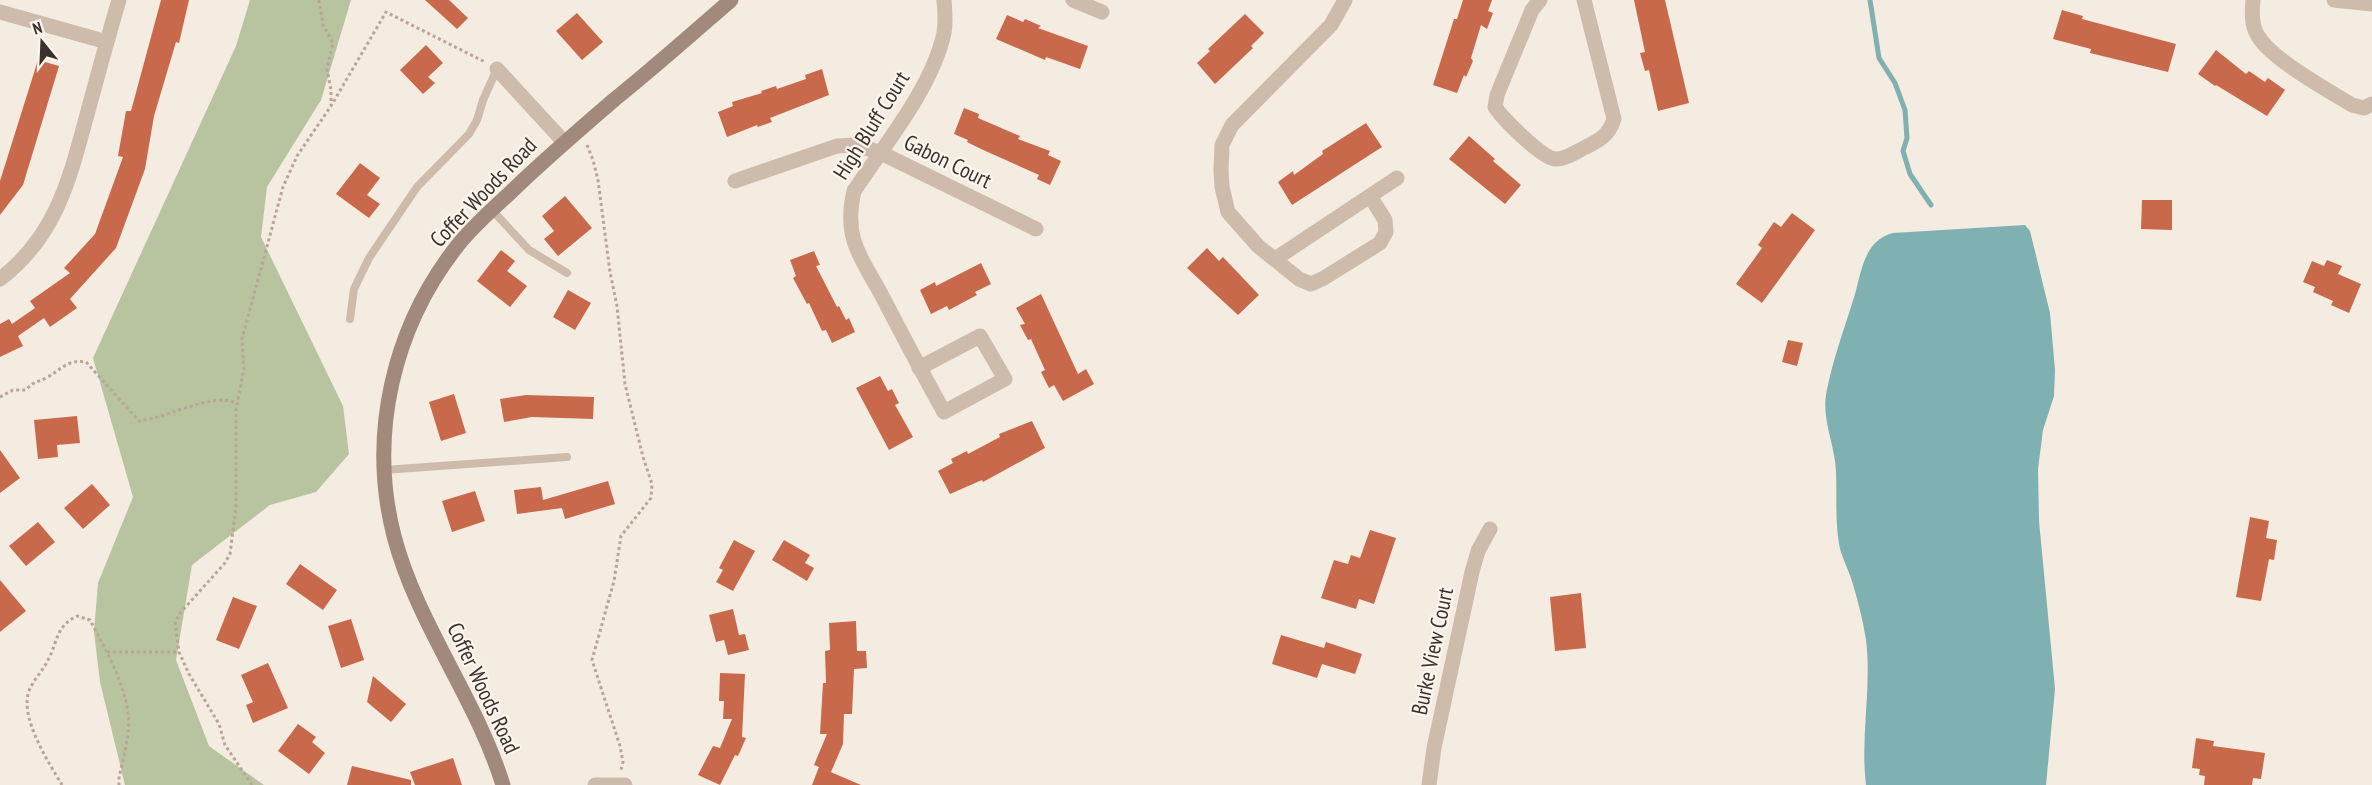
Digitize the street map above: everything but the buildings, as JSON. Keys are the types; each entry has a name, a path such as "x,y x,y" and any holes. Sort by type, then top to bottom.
{"street":[{"path":"0,279 26,255 44,232 62,199 119,0"},
{"name":"Coffer Woods Road","path":"502,785 490,750 404,566 388,508 384,470 384,427 395,367 424,296 460,243 564,142 731,0"},
{"name":"High Bluff Court","path":"919,369 980,336 1005,379 944,412 919,369 854,242 851,224 850,205 854,191 924,87 945,31 944,0"},
{"path":"1073,0 1102,12"},
{"path":"1345,0 1331,25 1232,125 1222,145 1222,187 1228,212 1257,246 1299,279 1311,284 1380,243 1386,232 1385,220 1370,196"},
{"path":"1540,0 1532,10 1497,95 1496,108 1546,155 1555,159 1567,157 1602,139 1610,130 1614,119 1584,0"},
{"path":"2253,0 2251,17 2256,34 2267,50 2352,105 2364,108 2372,104"},
{"path":"2334,0 2372,4"},
{"path":"0,12 106,42"},
{"path":"497,69 564,142"},
{"name":"Gabon Court","path":"735,181 837,146 855,145 879,152 1036,229"},
{"path":"1275,259 1397,178"},
{"name":"Burke View Court","path":"1430,785 1434,748 1472,572 1490,529"},
{"path":"594,785 625,785"}],"lane":[{"path":"350,319 354,289 369,258 417,187 469,134 477,120 497,69"},
{"path":"492,210 530,250 567,273"},
{"path":"384,470 567,457"}],"path":[{"path":"319,0 323,25 333,43 327,69 331,106"},
{"path":"252,785 225,745 219,724 189,674 179,652 175,622 230,554 236,507 237,403 244,368 242,339 283,187 297,156 331,106 386,12 464,50 497,69"},
{"path":"576,132 584,140 589,150 598,180 610,272 617,306 622,369 637,435 652,484 651,498 621,536 614,581 592,660 620,746 622,768"},
{"path":"0,397 13,390 26,390 36,380 44,380 66,363 77,361 86,362 139,421 218,401 231,400 237,403"},
{"path":"62,785 32,727 28,693 48,660 55,639 66,621 77,616 90,620 107,652 128,708 129,731 119,785"},
{"path":"107,652 179,652"}],"green space":[{"path":"250,0 351,0 321,100 267,187 261,237 343,406 349,454 316,492 270,505 192,565 176,660 209,746 264,785 125,785 100,682 94,632 98,583 133,497 93,358 236,46"}],"water":[{"path":"2025,225 2030,231 2050,313 2055,370 2054,396 2043,430 2038,469 2039,521 2055,689 2046,785 1866,785 1864,749 1868,676 1866,640 1862,617 1839,544 1835,462 1825,404 1835,357 1866,257 1876,242 1893,233"}],"waterway":[{"path":"1870,0 1879,58 1895,83 1905,110 1907,138 1903,151 1910,174 1931,205"}]}
